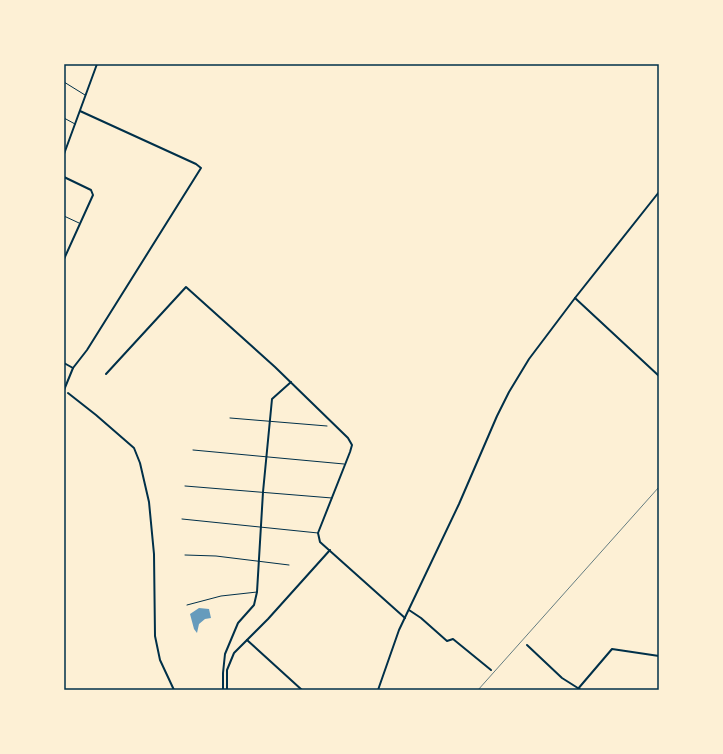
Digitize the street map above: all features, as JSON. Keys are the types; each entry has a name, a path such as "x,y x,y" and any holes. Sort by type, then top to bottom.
{"street":[{"path":"64,152 96,64"},
{"path":"64,390 73,368 87,350 201,168 196,164 80,111"},
{"path":"64,177 91,190 93,195 64,258"},
{"path":"378,690 399,630 460,504 496,416 509,392 530,359 575,298 659,192"},
{"path":"106,374 186,287 291,382 348,438 352,445 318,532 320,542 405,618"},
{"path":"575,298 659,376"},
{"path":"64,363 73,368"},
{"path":"223,690 223,672 227,649 238,623 254,604 257,592 263,492 272,398 291,382"},
{"path":"68,392 134,448 140,463 149,502 154,554 155,636 160,660 174,690"},
{"path":"227,690 227,670 234,653 268,619 330,550"},
{"path":"409,610 421,618 447,641 453,639 491,670"},
{"path":"247,640 302,690"},
{"path":"527,645 562,678 579,689 612,649 659,656"}],"lane":[{"path":"64,82 85,95"},
{"path":"64,118 75,124"},
{"path":"64,216 80,223"},
{"path":"230,418 326,426"},
{"path":"193,450 344,464"},
{"path":"185,486 332,498"},
{"path":"182,519 318,532"},
{"path":"185,555 259,560 289,565"},
{"path":"187,605 221,596 257,592"}],"water":[{"path":"199,608 209,609 211,618 205,619 199,624 197,633 194,629 190,614"}],"railway":[{"path":"478,690 659,487"}]}
